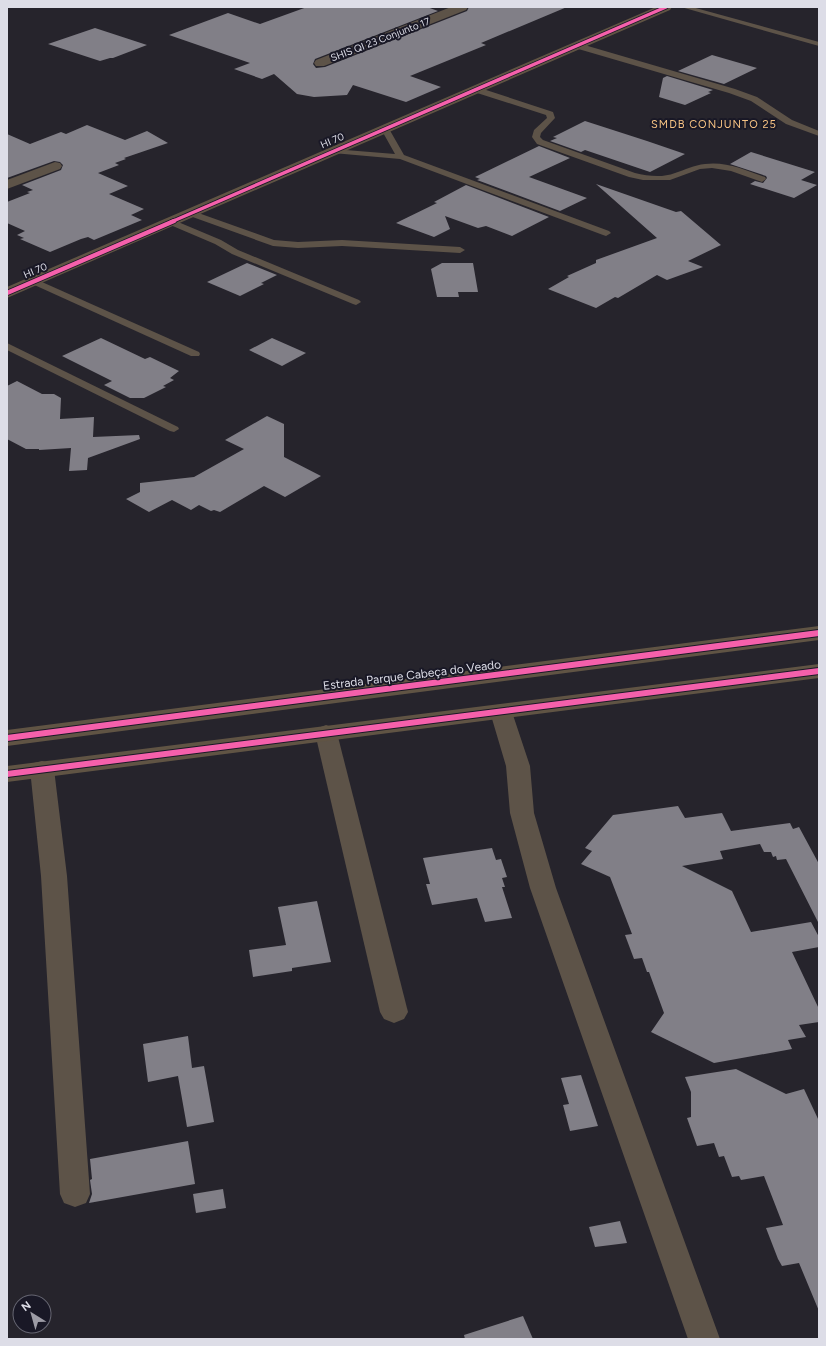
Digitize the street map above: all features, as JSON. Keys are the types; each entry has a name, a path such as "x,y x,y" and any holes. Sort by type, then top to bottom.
{"main road":[{"name":"HI 70","path":"7,293 666,7"},
{"name":"Estrada Parque Cabeça do Veado","path":"7,738 819,633"},
{"path":"7,774 819,671"}],"street":[{"name":"SHIS QI 23 Conjunto 17","path":"320,63 462,7"},
{"path":"7,185 55,166"},
{"path":"501,712 518,766 522,813 543,888 704,1339"},
{"path":"326,733 394,1012"},
{"path":"42,769 54,876 75,1194"}],"lane":[{"path":"684,7 819,44"},
{"path":"578,46 732,91 754,99 789,122 819,134"},
{"path":"477,90 550,114 551,118 537,132 536,137 540,142 632,175 642,178 663,178 675,176 696,167 715,165 733,169 762,179"},
{"path":"385,129 401,157"},
{"path":"333,151 401,157 606,233"},
{"path":"190,214 273,243 298,245 342,243 460,250"},
{"path":"171,222 218,242 235,252 356,302"},
{"path":"33,281 195,354"},
{"path":"7,346 174,429"}],"building":[{"path":"307,7 427,7 438,11 315,59 313,64 316,68 325,67 467,11 469,7 567,7 481,43 486,45 410,76 441,87 406,102 353,85 347,95 314,97 297,94 274,74 262,79 234,69 250,63 169,35 228,13 260,24"},
{"path":"95,28 147,45 113,58 100,61 48,44"},
{"path":"712,55 757,68 724,84 678,71"},
{"path":"667,76 713,90 708,92 711,93 685,105 659,97 663,78"},
{"path":"585,121 685,154 650,172 585,150 581,152 550,141 557,138 553,137"},
{"path":"87,125 125,140 147,131 168,143 124,158 126,159 115,163 119,165 98,173 128,186 109,194 144,209 131,215 142,220 94,240 88,237 50,252 20,239 24,238 17,235 25,231 7,223 7,202 30,193 27,192 33,190 22,185 61,170 63,165 60,162 54,161 7,178 7,134 30,144 61,132 66,134"},
{"path":"539,146 570,158 529,177 587,198 560,211 477,180 480,179 475,177"},
{"path":"751,152 815,172 801,180 817,185 794,198 750,184 755,181 763,183 767,178 766,176 730,164"},
{"path":"596,184 676,212 681,211 721,245 688,261 703,267 667,280 657,275 618,298 615,297 596,308 548,289 569,277 567,276 596,263 596,260 657,238"},
{"path":"466,185 549,217 512,236 486,226 478,228 445,216 450,229 434,237 396,223 437,203 434,202"},
{"path":"247,263 277,275 261,283 264,284 240,296 207,282"},
{"path":"442,263 473,263 478,292 458,292 459,297 437,297 431,269"},
{"path":"101,338 145,359 150,357 179,371 170,378 174,380 163,386 166,387 144,398 130,398 104,385 112,381 62,356"},
{"path":"272,338 306,353 282,366 249,350"},
{"path":"17,381 42,394 54,394 61,398 60,419 94,417 93,437 139,435 140,439 88,458 87,470 69,471 71,448 39,450 26,449 7,439 7,386"},
{"path":"267,416 284,424 284,457 321,476 285,497 264,486 220,512 214,510 211,511 199,505 191,510 172,500 149,512 126,499 140,492 140,483 194,477 244,449 225,440"},
{"path":"678,806 685,818 722,813 731,831 790,823 793,829 799,827 819,864 819,924 786,859 777,860 776,856 773,857 771,852 764,852 760,844 720,851 723,859 682,866 732,891 751,932 811,922 819,937 819,947 792,952 819,1009 819,1022 799,1025 806,1037 788,1040 792,1049 714,1063 651,1032 664,1013 649,972 647,972 642,958 634,959 625,935 632,934 610,877 581,864 592,851 585,848 613,815"},
{"path":"492,848 496,860 501,859 507,877 502,878 505,887 502,887 512,918 485,922 477,898 432,905 426,884 430,884 423,858"},
{"path":"317,901 331,962 292,968 292,971 253,977 249,950 286,945 278,907"},
{"path":"188,1036 192,1068 204,1066 214,1122 187,1127 178,1076 148,1082 143,1044"},
{"path":"736,1069 786,1094 804,1089 819,1121 819,1311 799,1263 782,1266 778,1259 766,1228 783,1225 764,1176 741,1180 739,1176 732,1177 724,1156 719,1157 714,1143 697,1146 687,1118 691,1117 691,1092 685,1077"},
{"path":"581,1075 598,1126 570,1131 563,1105 569,1104 561,1078"},
{"path":"188,1141 195,1184 89,1203 92,1194 90,1159"},
{"path":"223,1189 226,1208 196,1213 193,1194"},
{"path":"620,1221 627,1243 595,1247 589,1227"},
{"path":"523,1316 533,1339 465,1339 464,1335"}],"cycle path":[{"path":"7,293 666,7"},
{"path":"7,738 819,633"},
{"path":"7,774 819,671"}],"district":[{"name":"SMDB CONJUNTO 25","path":"714,124"}]}
